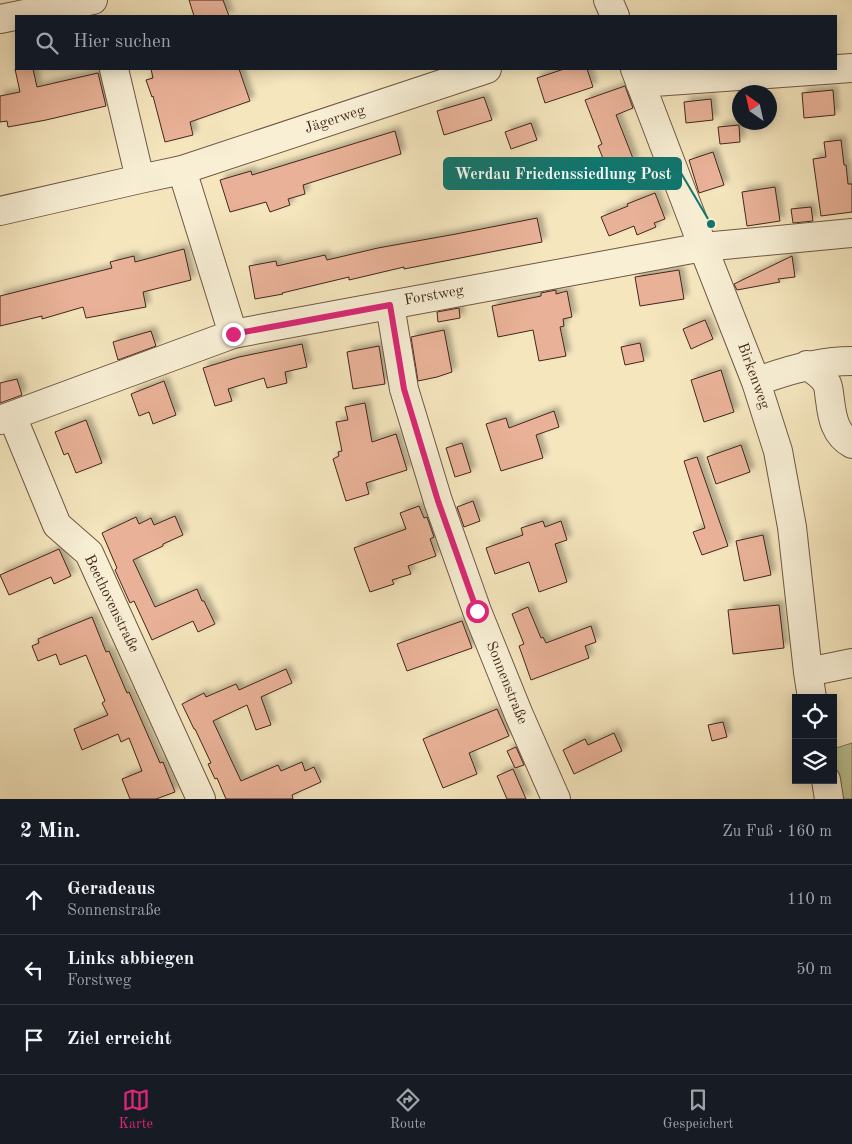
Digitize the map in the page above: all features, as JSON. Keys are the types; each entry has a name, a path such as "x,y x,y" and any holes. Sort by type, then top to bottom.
{"street":[{"path":"1,17 93,0"},
{"path":"98,0 102,15"},
{"path":"608,0 614,15"},
{"path":"837,69 852,68"},
{"path":"114,70 140,179"},
{"name":"Jägerweg","path":"0,212 182,170 484,70"},
{"path":"637,76 798,70"},
{"name":"Birkenweg","path":"637,76 756,382 778,451 792,526 810,685"},
{"path":"182,170 233,334"},
{"name":"Forstweg","path":"6,418 233,334 703,247 852,233"},
{"name":"Sonnenstraße","path":"390,305 404,389 438,501 477,611 519,715 556,799"},
{"path":"756,382 779,373 807,366 852,361"},
{"path":"807,366 820,374 828,385 834,423 844,440 852,444"},
{"name":"Beethovenstraße","path":"6,418 56,525 89,553 201,799"},
{"path":"810,685 852,663"},
{"path":"827,784 829,799"}],"green space":[{"path":"852,743 852,799 841,799 837,774 837,748"}],"building":[{"path":"189,0 223,0 229,15 194,15"},
{"path":"15,70 33,70 37,87 98,73 106,106 8,127 7,121 0,122 0,96 20,92"},
{"path":"151,70 239,70 250,101 190,122 193,135 165,142 153,96 146,80 153,78"},
{"path":"561,70 587,70 593,87 545,103 537,78"},
{"path":"625,86 633,108 616,115 634,161 608,171 598,146 602,144 585,100"},
{"path":"833,90 835,115 804,118 802,93"},
{"path":"484,97 492,120 444,135 437,111"},
{"path":"711,99 713,120 686,123 684,102"},
{"path":"531,123 537,140 511,149 505,132"},
{"path":"732,126 732,130 739,130 740,142 720,144 718,127"},
{"path":"395,131 401,154 303,185 305,194 288,199 290,205 270,212 266,202 230,212 220,180 251,171 252,175"},
{"path":"841,140 848,184 852,184 852,212 821,216 813,159 826,157 824,142"},
{"path":"713,152 724,185 699,193 689,160"},
{"path":"775,187 780,221 747,226 742,192"},
{"path":"655,193 665,219 654,223 656,227 637,235 634,226 609,236 601,217"},
{"path":"811,207 813,221 793,223 791,209"},
{"path":"537,218 542,242 404,269 404,267 349,280 349,277 283,294 255,299 249,266 276,261 277,266 325,255 327,260 378,248"},
{"path":"184,249 191,280 143,292 146,307 86,318 83,307 42,319 42,316 0,326 0,296 112,268 110,262 134,256 135,262"},
{"path":"792,256 795,277 778,279 780,282 737,290 734,284"},
{"path":"679,270 684,299 640,306 635,277"},
{"path":"556,290 556,294 567,291 572,317 563,319 564,326 560,327 566,356 539,361 533,330 498,337 492,306 541,296 541,293"},
{"path":"459,308 460,318 438,322 437,312"},
{"path":"705,320 713,339 691,349 683,329"},
{"path":"444,330 452,372 418,381 411,337"},
{"path":"151,331 156,346 118,360 113,342"},
{"path":"640,343 644,361 625,365 621,347"},
{"path":"302,344 307,367 285,372 287,383 267,388 264,378 228,389 232,401 215,406 203,368 239,357"},
{"path":"379,346 385,384 353,389 347,352"},
{"path":"721,370 734,412 704,422 691,380"},
{"path":"17,379 22,395 0,403 0,383"},
{"path":"164,381 176,415 153,424 149,412 139,416 131,394"},
{"path":"365,403 372,442 396,434 407,470 366,483 369,494 346,501 333,459 339,456 338,452 342,451 336,422 348,420 345,407"},
{"path":"554,411 559,427 536,435 543,458 501,471 486,424 506,418 509,428"},
{"path":"86,420 102,463 76,473 68,453 64,455 55,432"},
{"path":"462,443 471,472 455,477 446,448"},
{"path":"741,445 750,472 716,484 707,457"},
{"path":"697,457 728,546 702,555 693,532 705,528 684,461"},
{"path":"473,501 480,521 464,527 457,507"},
{"path":"419,506 424,518 427,517 434,537 430,539 436,556 408,566 411,574 392,580 394,584 370,592 354,548 406,529 400,513"},
{"path":"175,516 183,535 133,560 155,607 197,589 215,624 198,632 193,621 152,640 134,601 130,603 115,570 117,568 102,533 136,517 139,524 151,518 154,525"},
{"path":"543,521 545,527 561,521 567,540 555,544 567,582 539,592 529,562 495,574 486,548 523,535 521,528"},
{"path":"763,535 771,575 744,581 736,541"},
{"path":"59,549 71,576 54,584 51,577 9,595 0,575"},
{"path":"779,605 784,648 733,654 728,610"},
{"path":"528,607 541,638 543,637 546,643 591,626 596,642 585,646 589,658 531,680 519,646 524,644 512,614"},
{"path":"92,617 106,652 109,651 160,763 163,762 175,792 156,799 130,799 122,779 142,771 129,738 121,742 118,734 82,750 74,729 108,715 102,703 105,701 86,655 60,665 56,654 38,661 32,646 39,643 38,639"},
{"path":"462,621 472,648 407,671 397,644"},
{"path":"286,669 292,683 261,697 271,725 256,730 247,705 213,721 241,781 278,765 281,771 302,762 305,771 314,767 321,782 292,795 293,799 226,799 217,778 215,779 208,764 211,763 182,704 204,693 206,697 236,684 239,690"},
{"path":"497,709 509,736 469,753 477,774 443,788 423,739"},
{"path":"723,722 727,737 712,741 708,725"},
{"path":"614,733 622,751 574,774 563,750 585,739 588,745"},
{"path":"516,747 524,765 515,768 507,751"},
{"path":"513,769 526,799 507,799 497,776"}],"place":[{"name":"Werdau Friedenssiedlung Post","path":"711,224"}],"route":[{"path":"233,334 390,305 404,389 438,501 477,611"}]}
